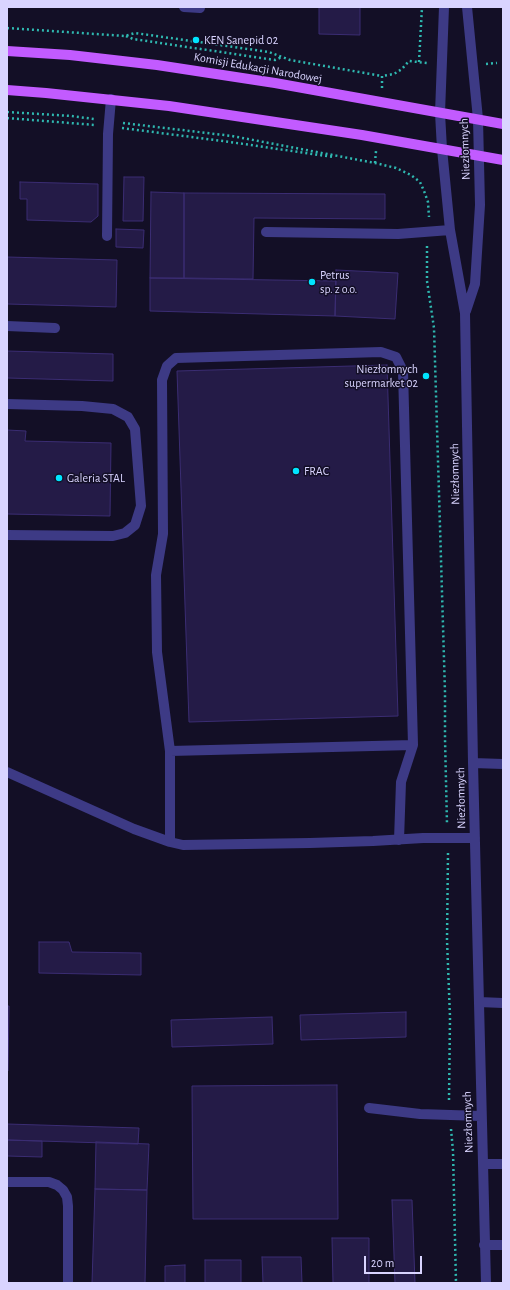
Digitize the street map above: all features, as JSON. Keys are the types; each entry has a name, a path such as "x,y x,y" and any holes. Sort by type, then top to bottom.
{"main road":[{"name":"Komisji Edukacji Narodowej","path":"7,51 70,55 157,64 274,83 503,124"},
{"path":"7,90 46,92 169,106 362,135 503,160"}],"street":[{"path":"184,7 200,8"},
{"name":"Niezłomnych","path":"444,7 440,113 442,149 450,230 466,313 473,763 486,1283"},
{"name":"Niezłomnych","path":"466,313 475,284 480,205 478,119 467,7"},
{"path":"107,236 110,100"},
{"path":"266,232 398,234 450,230"},
{"path":"7,326 55,328"},
{"path":"170,842 170,751 157,652 156,575 163,534 162,380 167,366 176,358 373,352 381,352 396,357 403,371 413,745 401,782 399,840"},
{"path":"7,404 82,406 113,409 128,417 135,429 141,506 135,525 125,533 113,536 7,535"},
{"path":"170,751 413,745"},
{"path":"473,763 503,764"},
{"path":"7,772 134,829 183,845 475,838"},
{"path":"479,1002 503,1003"},
{"path":"369,1108 449,1116 481,1116"},
{"path":"483,1164 503,1164"},
{"path":"7,1182 49,1182 57,1185 63,1190 67,1197 68,1206 68,1283"},
{"path":"484,1245 503,1245"}],"path":[{"path":"419,62 422,7"},
{"path":"7,28 125,36 135,33 270,52 290,60 382,76"},
{"path":"125,36 133,40 275,60 282,57"},
{"path":"7,112 71,116 109,124 375,163"},
{"path":"7,118 109,124 232,136 396,168 420,182 424,191 428,202 429,218 427,232 427,281 434,328 444,668 444,739 448,838 447,940 450,1017 449,1116 453,1151 456,1283"}],"building":[{"path":"319,7 360,7 360,35 319,34"},
{"path":"124,177 144,177 143,221 123,221"},
{"path":"20,182 98,184 98,216 91,222 27,220 27,199 20,199"},
{"path":"151,192 184,193 184,278 150,278"},
{"path":"184,193 385,194 385,219 254,218 253,279 184,278"},
{"path":"116,229 144,230 143,248 116,247"},
{"path":"7,257 117,260 116,307 7,304"},
{"path":"336,270 398,273 395,319 335,316"},
{"path":"150,278 336,281 335,316 150,311"},
{"path":"7,351 113,354 113,381 7,378"},
{"path":"387,365 398,716 189,722 177,371"},
{"name":"Galeria STAL","path":"7,430 26,431 25,441 111,443 110,516 7,514"},
{"path":"39,942 69,942 72,952 141,953 141,975 39,973"},
{"path":"7,1006 9,1006 8,1071 7,1071"},
{"path":"406,1012 406,1037 301,1040 300,1015"},
{"path":"272,1017 273,1044 172,1047 171,1020"},
{"path":"337,1085 338,1219 193,1219 192,1086"},
{"path":"7,1124 139,1128 138,1144 7,1140"},
{"path":"7,1140 42,1141 42,1157 7,1156"},
{"path":"96,1142 149,1144 147,1190 95,1189"},
{"path":"95,1189 147,1190 145,1283 92,1283"},
{"path":"392,1200 412,1200 415,1283 395,1283"},
{"path":"332,1238 369,1238 369,1283 333,1283"},
{"path":"262,1257 301,1257 302,1283 263,1283"},
{"path":"205,1260 241,1260 241,1283 205,1283"},
{"path":"185,1265 185,1283 165,1283 165,1266"}],"place":[{"name":"KEN Sanepid 02","path":"196,40"},
{"name":"Petrus sp. z o.o.","path":"312,282"},
{"name":"Niezłomnych supermarket 02","path":"426,376"},
{"name":"FRAC","path":"296,471"},
{"name":"Galeria STAL","path":"59,478"}]}
